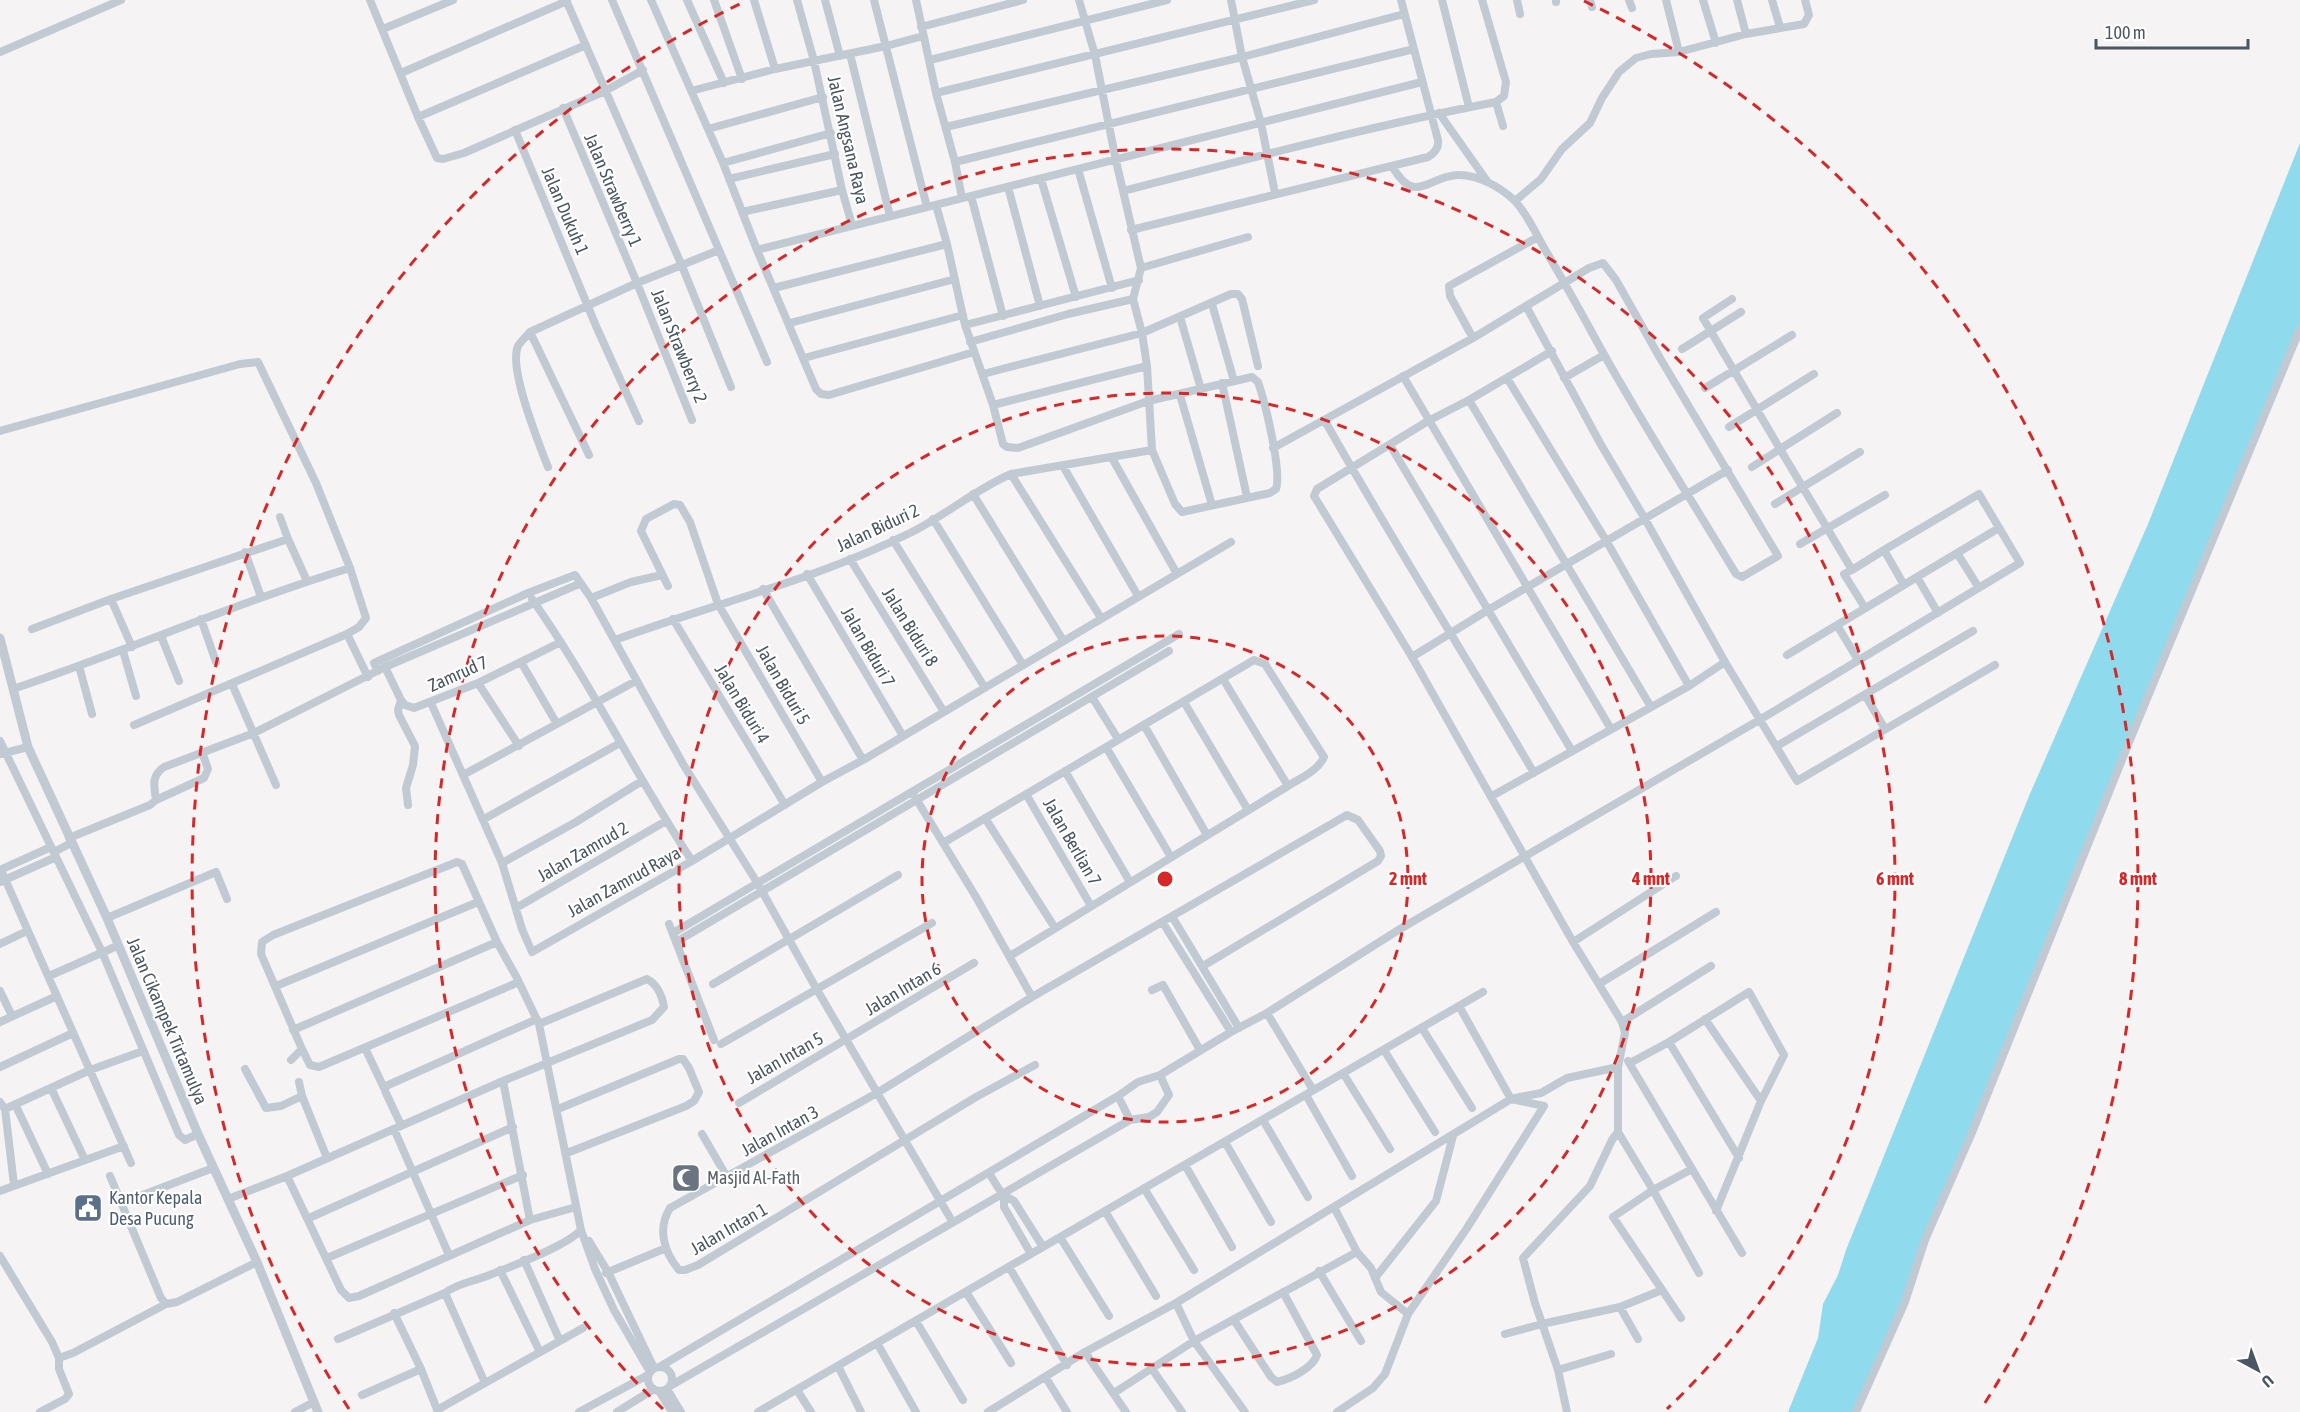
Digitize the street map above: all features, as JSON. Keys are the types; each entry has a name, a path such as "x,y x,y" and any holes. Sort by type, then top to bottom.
{"street":[{"path":"0,52 122,0"},
{"path":"370,0 418,117 438,158 443,159 464,153 605,91 643,70"},
{"path":"383,29 453,0"},
{"path":"612,0 767,362"},
{"path":"651,0 723,163 816,389 821,394 829,395 974,352"},
{"path":"687,0 724,83"},
{"path":"714,0 742,79"},
{"path":"754,0 775,69"},
{"name":"Jalan Angsana Raya","path":"798,0 852,225"},
{"path":"825,0 840,56"},
{"path":"874,0 927,207"},
{"path":"916,0 936,93 956,162 962,198"},
{"path":"921,27 1023,0"},
{"path":"936,205 965,325 993,405 1000,440 1007,447 1018,448 1148,401 1252,377 1258,382 1273,448 1277,476 1276,489 1270,493 1182,512 1178,509 1152,450 1148,401 1147,366 1142,333 1133,299 1141,268 1116,161 1095,55 1079,0"},
{"path":"930,60 1167,0"},
{"path":"1231,0 1242,57 1261,123 1275,193"},
{"path":"936,93 1314,0"},
{"path":"1401,0 1422,82 1435,113 1488,182"},
{"path":"1442,0 1469,107"},
{"path":"1123,191 1267,153 1435,113 1497,102 1504,96 1506,82 1482,0"},
{"path":"1517,0 1520,14"},
{"path":"1666,0 1679,52"},
{"path":"1703,0 1716,43"},
{"path":"1737,0 1746,34"},
{"path":"1772,0 1780,27"},
{"path":"1515,201 1541,179 1562,149 1590,123 1602,98 1624,68 1636,58 1651,54 1679,52 1746,34 1804,24 1809,15 1805,0"},
{"path":"401,73 567,1 682,266 731,387"},
{"path":"946,127 1242,57 1404,14"},
{"path":"691,91 775,69 923,36"},
{"path":"418,117 586,45"},
{"path":"956,162 1413,49"},
{"path":"850,54 890,216"},
{"path":"757,250 1422,82"},
{"path":"708,129 823,98"},
{"path":"1497,102 1503,126"},
{"name":"Jalan Strawberry 1","path":"562,108 637,283"},
{"path":"1131,230 1428,157 1433,154 1438,143 1435,113"},
{"name":"Jalan Dukuh 1","path":"515,130 639,421"},
{"path":"723,163 831,133"},
{"path":"729,180 835,154"},
{"path":"1273,448 1473,338 1564,282 1603,263 1616,280 1778,556 1739,577 1604,355 1564,282 1538,237 1515,201 1488,182 1470,176 1456,175 1415,187 1406,184 1392,166"},
{"path":"1078,170 1112,288"},
{"path":"1041,179 1076,297"},
{"path":"1008,187 1040,306"},
{"path":"742,212 842,190"},
{"path":"971,196 1003,315"},
{"path":"1141,268 1248,237"},
{"path":"1473,338 1450,296 1449,286 1538,237"},
{"path":"774,288 947,244"},
{"path":"548,467 526,409 520,386 518,346 530,332 637,283 719,250"},
{"path":"790,323 955,279"},
{"path":"965,325 1139,280"},
{"name":"Jalan Strawberry 2","path":"637,283 692,420"},
{"path":"982,374 1142,333 1231,294 1238,294 1242,299 1258,366"},
{"path":"970,342 1068,314 1133,299"},
{"path":"1732,299 1704,318 1852,570"},
{"path":"1212,304 1234,381"},
{"path":"1526,306 1552,351 1564,378 1725,662 1797,781 1995,665"},
{"path":"1682,349 1741,312"},
{"path":"804,358 963,315"},
{"path":"1180,317 1201,389"},
{"path":"994,318 998,334"},
{"path":"1856,1412 1905,1302 1925,1240 1971,1135 2123,756 2300,329"},
{"path":"530,332 589,455"},
{"path":"1705,388 1792,336"},
{"path":"1552,351 1469,400 1428,421 1317,489 1314,496 1412,657 1573,942 1622,1022 1625,1032 1618,1066 1618,1132 1699,1273"},
{"path":"1564,378 1604,355"},
{"path":"0,431 240,364 258,362 316,483 350,568 366,618 359,627 346,634 134,725"},
{"path":"993,405 1147,366"},
{"path":"1730,427 1814,374"},
{"path":"1403,376 1611,729"},
{"path":"1507,378 1607,542 1689,686"},
{"path":"1222,383 1247,497"},
{"path":"1180,395 1212,505"},
{"path":"1469,400 1651,707"},
{"path":"1752,467 1837,413"},
{"path":"1324,421 1401,554 1452,633 1534,773"},
{"path":"1390,445 1572,751"},
{"name":"Jalan Biduri 2","path":"615,640 850,559 933,519 991,482 1011,474 1152,450"},
{"path":"1775,504 1860,452"},
{"path":"1112,458 1178,574"},
{"path":"1063,466 1138,596"},
{"path":"1412,657 1488,610 1728,471"},
{"path":"1011,474 1101,618"},
{"path":"974,494 1063,640"},
{"path":"579,1412 941,1202 1138,1082 1160,1075 1267,1013 1400,929 1761,719 2020,563 1979,494 1844,574 1865,608"},
{"path":"1800,544 1885,495"},
{"name":"Jalan Biduri 5","path":"662,575 643,536 642,525 646,519 663,509 674,504 680,505 690,522 718,604 822,782"},
{"path":"280,517 307,581"},
{"path":"933,519 1023,665"},
{"path":"1787,655 1999,528"},
{"path":"32,629 111,599 288,539"},
{"path":"893,540 985,688"},
{"name":"Jalan Zamrud Raya","path":"516,908 532,952 730,839 822,782 1231,542"},
{"path":"1884,550 1904,585"},
{"path":"245,552 261,597"},
{"path":"1958,553 1979,588"},
{"name":"Jalan Biduri 8","path":"850,559 944,712"},
{"path":"13,688 123,651 261,597 350,568"},
{"name":"Jalan Biduri 7","path":"807,574 903,736"},
{"path":"408,805 406,788 413,765 415,746 399,715 401,700 382,669 374,663 528,593 575,575 579,584 591,598 683,764 760,887 952,1221"},
{"path":"591,598 631,582 662,575 668,586"},
{"path":"1917,577 1938,612"},
{"path":"156,800 153,780 157,772 177,761 254,733 382,669 534,601 579,584"},
{"path":"763,589 863,760"},
{"path":"528,593 561,642 642,781 692,861"},
{"path":"111,599 132,647"},
{"path":"201,619 216,662"},
{"name":"Jalan Biduri 4","path":"673,619 785,805"},
{"path":"1837,625 1858,660"},
{"path":"1777,746 1973,631"},
{"path":"346,634 368,677"},
{"path":"676,942 750,893 1018,735 1179,634"},
{"path":"161,636 179,681"},
{"name":"Jalan Cikampek Tirtamulya","path":"0,638 28,747 106,918 213,1168 257,1262 318,1412"},
{"name":"Zamrud 7","path":"401,700 405,705 414,708 431,703 478,683 561,642"},
{"path":"123,651 136,696"},
{"path":"1018,735 1092,697 1169,651"},
{"path":"943,843 1254,660 1265,664 1324,757 1322,763 1315,769 1010,956"},
{"path":"521,662 557,724"},
{"path":"1491,796 1689,686 1725,662"},
{"path":"79,666 92,714"},
{"path":"1120,669 1125,677"},
{"path":"1223,679 1288,786"},
{"path":"463,775 636,681"},
{"path":"478,683 519,746"},
{"path":"232,684 276,785"},
{"path":"1865,695 1885,729"},
{"path":"1092,697 1118,740"},
{"path":"1184,702 1248,810"},
{"path":"431,703 484,819 502,863 516,908"},
{"path":"1144,725 1207,835"},
{"path":"0,741 3,753 102,952 179,1135 185,1140 198,1134"},
{"path":"484,819 620,743"},
{"path":"3,753 28,747"},
{"path":"1106,747 1171,857"},
{"path":"2,881 70,841 204,778 208,769 202,752"},
{"path":"1065,771 1130,882"},
{"path":"502,863 576,822 642,781"},
{"name":"Jalan Berlian 7","path":"1026,794 1091,906"},
{"path":"915,797 1032,997"},
{"name":"Jalan Intan 3","path":"666,1248 663,1223 670,1208 877,1093 1032,997 1173,918 1347,815 1358,820 1380,851 1381,856 1378,861 1203,966"},
{"path":"985,818 1055,928"},
{"name":"Jalan Zamrud 2","path":"516,908 666,821"},
{"path":"54,852 0,870 2,881 49,976 131,1163"},
{"path":"519,982 316,1068 310,1065 293,1030 261,954 261,946 262,942 273,935 457,862 462,864 497,942 519,982 538,1022 582,1231 622,1325 653,1370"},
{"path":"106,918 216,872 227,899"},
{"path":"713,984 898,875"},
{"path":"1573,942 1677,876"},
{"path":"673,933 750,893"},
{"path":"276,986 478,902"},
{"path":"1599,984 1716,912"},
{"path":"1173,918 1203,966 1235,1030"},
{"path":"669,924 718,1042 932,923"},
{"path":"1163,923 1235,1030"},
{"path":"0,944 27,931"},
{"path":"293,1030 497,942"},
{"path":"49,976 117,946"},
{"name":"Jalan Intan 6","path":"847,1040 974,963"},
{"path":"1622,1022 1711,966"},
{"path":"228,1199 652,1020 664,1007 662,999 654,984 647,979 538,1022 384,1088"},
{"path":"1152,990 1163,985 1200,1050"},
{"path":"0,991 12,1016"},
{"path":"758,1412 1483,992"},
{"path":"1630,1063 1669,1042 1749,992 1784,1055 1761,1101 1716,1211"},
{"path":"0,1022 57,996"},
{"path":"1337,1412 1373,1388 1385,1374 1407,1314 1467,1228 1544,1106 1511,1099 1459,1006"},
{"path":"1267,1013 1352,1176"},
{"path":"1705,1018 1761,1101"},
{"path":"1422,1028 1472,1108"},
{"path":"0,1067 73,1033"},
{"name":"Jalan Intan 5","path":"739,1102 847,1040"},
{"path":"1669,1042 1739,1158"},
{"path":"365,1048 384,1088 413,1172 449,1255"},
{"path":"291,1060 302,1049"},
{"path":"1384,1050 1435,1132"},
{"path":"14,1185 3,1106 15,1104 90,1070 143,1051"},
{"path":"1622,1053 1742,1254"},
{"path":"558,1109 679,1059 683,1059 689,1068 699,1092 694,1101 686,1106 567,1153"},
{"path":"906,1141 976,1097 1035,1065"},
{"path":"988,1412 1085,1352 1176,1303 1511,1099 1540,1093 1567,1078 1618,1066"},
{"path":"245,1069 266,1108 281,1106 302,1096"},
{"path":"1343,1073 1390,1149"},
{"path":"616,1412 662,1389 1130,1120 1149,1118 1157,1112 1169,1095 1160,1075"},
{"path":"503,1081 530,1220"},
{"path":"299,1082 302,1096 327,1158"},
{"path":"51,1088 85,1160"},
{"path":"1118,1096 1130,1120"},
{"path":"15,1104 48,1174"},
{"path":"1263,1120 1308,1197"},
{"path":"309,1218 513,1127"},
{"path":"1567,1412 1558,1370 1523,1258 1590,1186 1618,1132"},
{"path":"702,1134 727,1177"},
{"path":"1375,1278 1436,1201 1453,1136"},
{"name":"Jalan Intan 1","path":"666,1248 680,1270 690,1268 906,1141"},
{"path":"1225,1142 1271,1222"},
{"path":"0,1191 123,1146"},
{"path":"1185,1165 1232,1247"},
{"path":"122,1203 213,1168"},
{"path":"1681,1318 1613,1217 1653,1190 1692,1169"},
{"path":"988,1173 1003,1195 1004,1208 1031,1254"},
{"path":"327,1258 523,1175"},
{"path":"110,1176 129,1226 161,1298 166,1304"},
{"path":"287,1176 344,1295 353,1298 530,1220 576,1207"},
{"path":"1144,1188 1194,1270"},
{"path":"1003,1195 1014,1201 1043,1247"},
{"path":"1334,1207 1357,1252 1371,1268 1381,1292 1407,1314"},
{"path":"1105,1211 1156,1296"},
{"path":"338,1339 445,1293 451,1288 560,1245 582,1231"},
{"path":"582,1231 608,1272 653,1370 648,1381 662,1389 681,1412"},
{"path":"1060,1237 1109,1316"},
{"path":"600,1277 666,1248"},
{"path":"1114,1393 1194,1341 1357,1252"},
{"path":"0,1256 52,1342 69,1394 65,1399 40,1412"},
{"path":"524,1260 560,1341"},
{"path":"59,1358 73,1353 166,1304 177,1302 257,1262"},
{"path":"1009,1267 1067,1365"},
{"path":"500,1270 540,1352"},
{"path":"1319,1271 1361,1341"},
{"path":"1505,1334 1620,1307 1662,1290"},
{"path":"966,1292 1011,1363"},
{"path":"1234,1320 1271,1377 1277,1382 1285,1380 1315,1362 1317,1355 1283,1292"},
{"path":"445,1293 485,1383"},
{"path":"1176,1303 1194,1341 1245,1412"},
{"path":"1620,1307 1638,1339"},
{"path":"394,1313 421,1369 437,1411 583,1328"},
{"path":"916,1320 963,1400"},
{"path":"877,1343 916,1412"},
{"path":"1085,1352 1126,1412"},
{"path":"1558,1370 1611,1354"},
{"path":"838,1366 861,1412"},
{"path":"653,1370 666,1368 672,1376 662,1389"},
{"path":"362,1395 421,1369"},
{"path":"1152,1369 1182,1412"},
{"path":"1046,1378 1067,1412"},
{"path":"662,1389 672,1412"},
{"path":"797,1390 811,1412"},
{"path":"295,1412 314,1402"}],"water":[{"path":"2300,143 2300,329 1925,1240 1905,1302 1856,1412 1788,1412 1818,1338 1823,1304 1838,1275 1846,1250 2029,796 2148,524"}],"place":[{"name":"Masjid Al-Fath","path":"686,1178"},
{"name":"Kantor Kepala Desa Pucung","path":"88,1208"}]}
